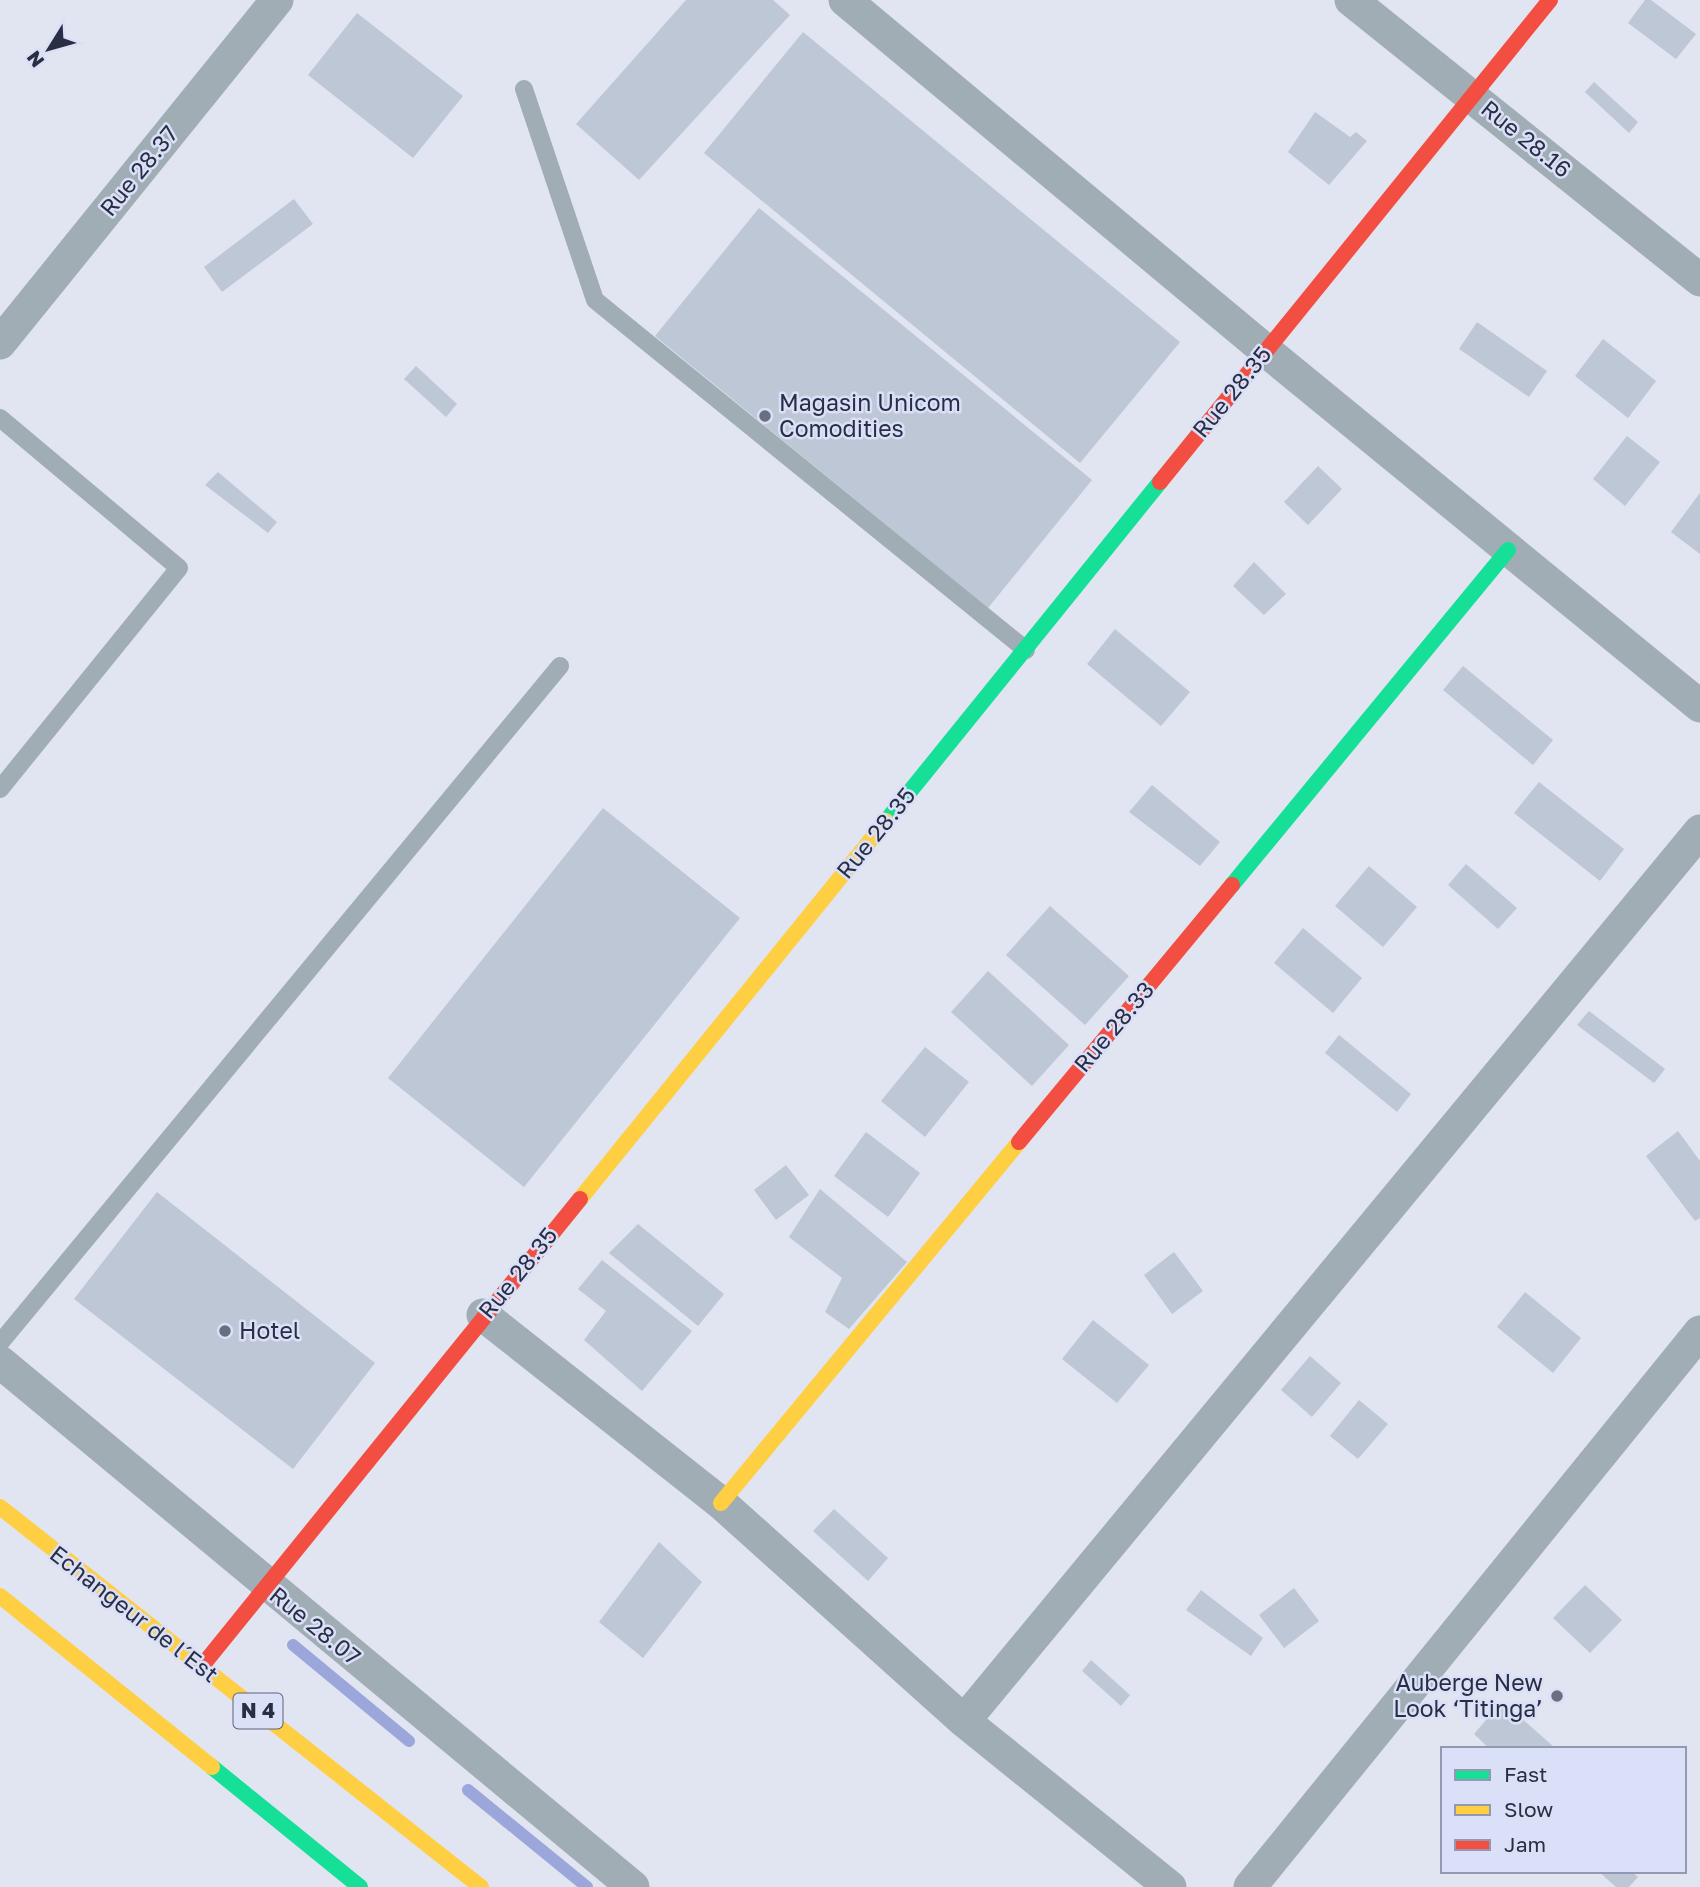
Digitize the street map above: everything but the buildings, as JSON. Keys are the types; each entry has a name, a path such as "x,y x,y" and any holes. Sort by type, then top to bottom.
{"main road":[{"name":"Rue 28.35","path":"202,1667 483,1315 1026,650 1265,350 1550,0"},
{"name":"Rue 28.33","path":"721,1503 1508,550"},
{"path":"0,1498 48,1546"},
{"name":"Echangeur de l´Est","path":"0,1507 478,1883"},
{"path":"0,1596 360,1887"},
{"path":"0,1604 65,1648"}],"street":[{"name":"Rue 28.37","path":"0,343 277,0"},
{"path":"845,0 1265,350 1700,706"},
{"name":"Rue 28.16","path":"1351,0 1700,280"},
{"path":"964,1721 1700,831"},
{"path":"483,1315 721,1503 964,1721 1170,1887"},
{"path":"1250,1887 1700,1332"},
{"name":"Rue 28.07","path":"0,1362 265,1585 632,1887"}],"lane":[{"path":"524,89 595,300 1026,650"},
{"path":"0,418 179,568 0,789"},
{"path":"0,1343 560,666"}],"waterway":[{"path":"293,1645 409,1741"},
{"path":"468,1790 587,1887"}],"traffic: fast":[{"path":"886,821 1160,482"},
{"path":"1232,885 1508,550"},
{"path":"212,1767 360,1887"}],"traffic: slow":[{"path":"580,1199 886,821"},
{"path":"721,1503 1019,1142"},
{"path":"0,1507 481,1887"},
{"path":"0,1596 212,1767"}],"traffic: jam":[{"path":"1160,482 1550,0"},
{"path":"1019,1142 1232,885"},
{"path":"202,1666 580,1199"}],"place":[{"name":"Magasin Unicom Comodities","path":"765,416"},
{"name":"Hotel","path":"225,1331"},
{"name":"Auberge New Look ‘Titinga’","path":"1557,1696"}]}
